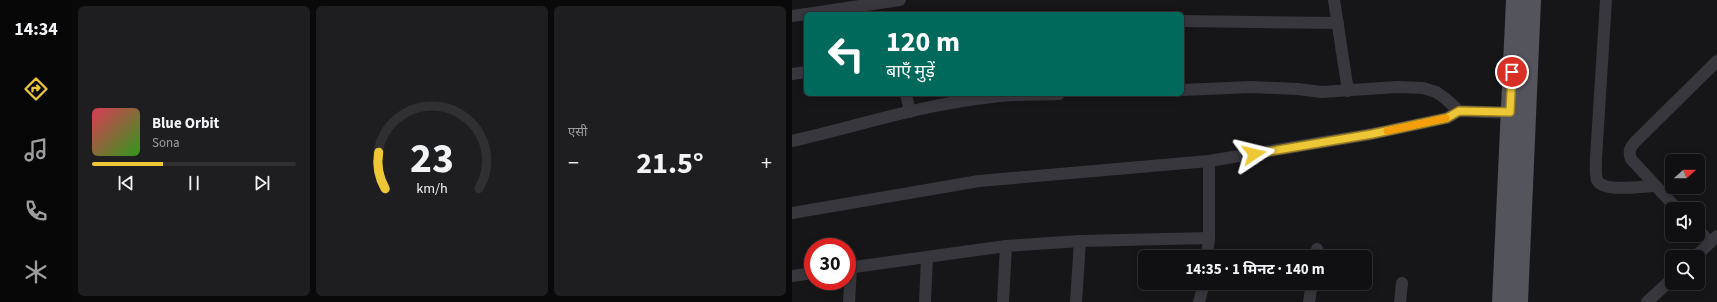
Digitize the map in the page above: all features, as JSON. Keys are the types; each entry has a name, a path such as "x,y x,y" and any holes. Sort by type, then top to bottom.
{"main road":[{"path":"1502,302 1516,0"},
{"path":"1518,302 1531,0"}],"street":[{"path":"819,12 900,0"},
{"path":"1334,0 1348,91"},
{"path":"1606,0 1596,158 1597,180 1600,184 1616,188 1654,186"},
{"path":"792,16 804,14"},
{"path":"1184,21 1338,23"},
{"path":"1670,202 1631,159 1629,154 1630,148 1717,61"},
{"path":"792,74 804,72"},
{"path":"1184,90 1251,87 1298,89 1322,92 1397,87 1423,88 1436,92 1459,111"},
{"path":"906,96 910,112"},
{"path":"792,140 910,112 954,98 993,96"},
{"path":"792,214 979,181 1209,161 1372,134 1447,118 1459,111 1510,112"},
{"path":"1208,250 1209,161"},
{"path":"1702,250 1714,239 1705,234"},
{"path":"856,267 1006,246 1080,240 1209,238"},
{"path":"1076,302 1080,240"},
{"path":"1003,302 1006,246"},
{"path":"925,302 927,258"},
{"path":"792,276 804,274"},
{"path":"1400,302 1402,283"},
{"path":"1648,302 1665,285"},
{"path":"849,290 849,302"},
{"path":"1199,302 1202,290"},
{"path":"1309,302 1311,290"}],"slow traffic":[{"path":"1387,131 1446,118"}],"route":[{"path":"1254,154 1372,134 1447,118 1459,111 1510,112 1512,72"}]}
